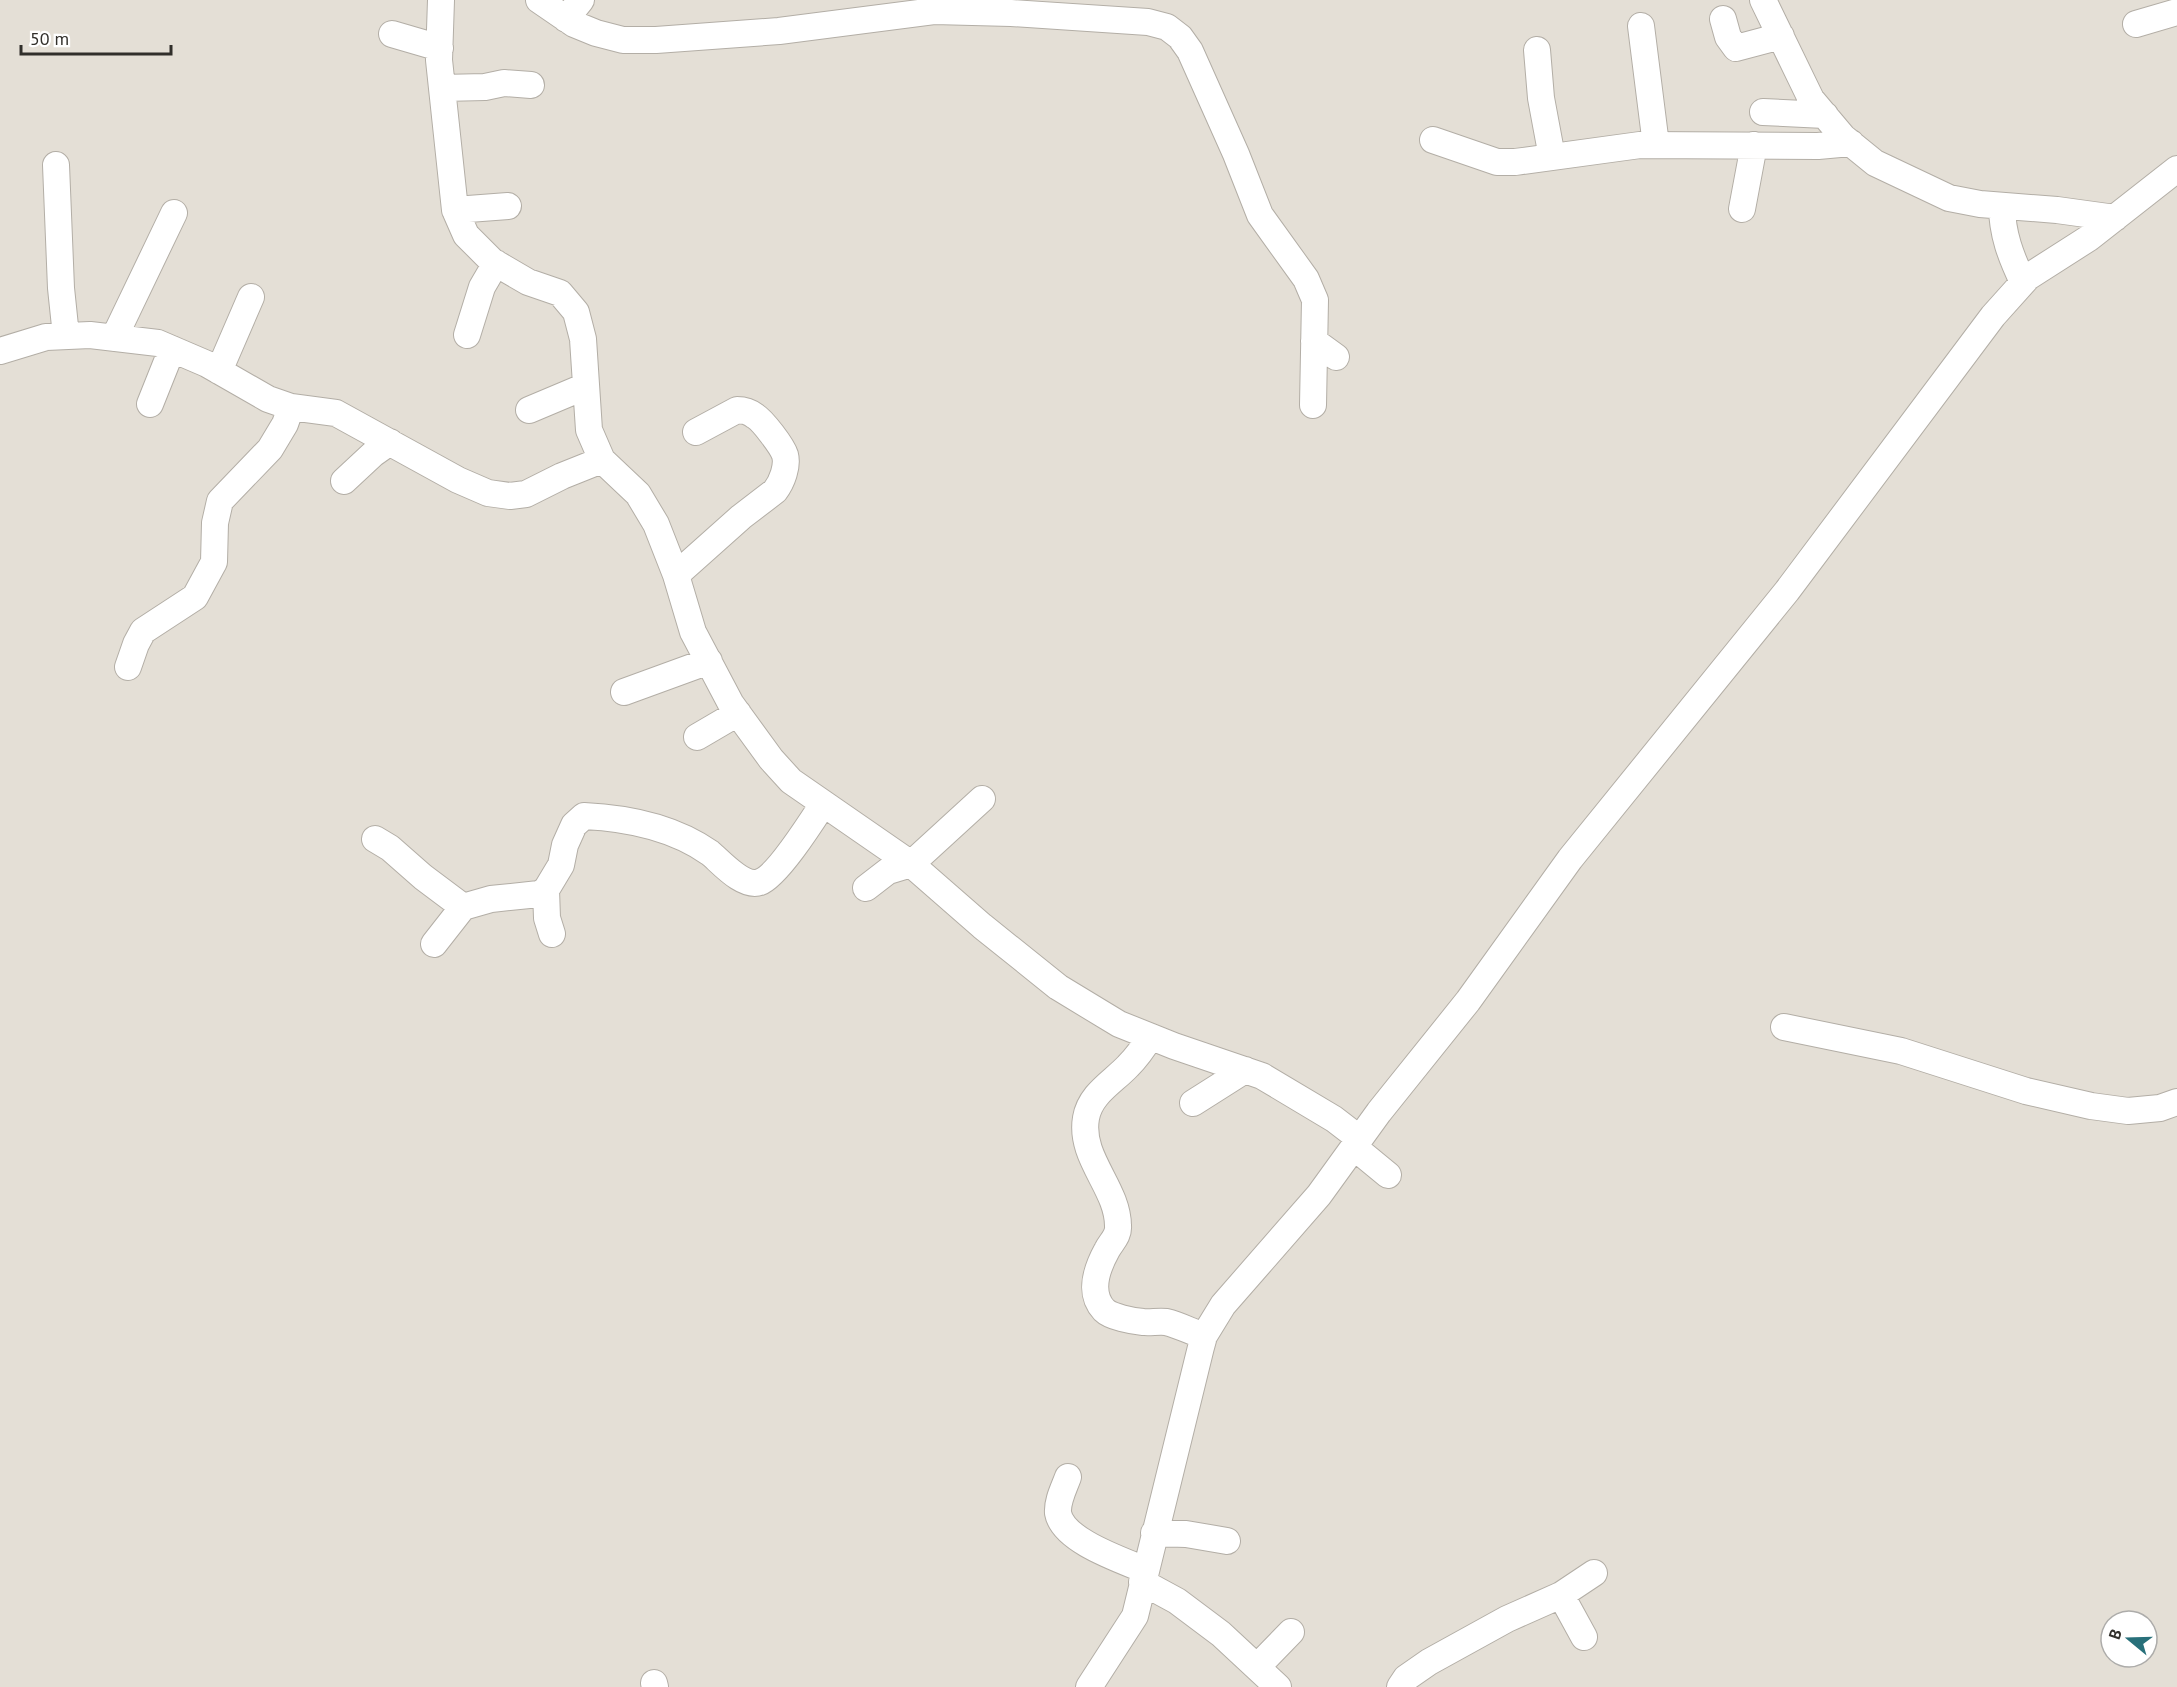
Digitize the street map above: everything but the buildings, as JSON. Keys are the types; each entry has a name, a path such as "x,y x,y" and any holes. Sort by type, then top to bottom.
{"street":[{"path":"441,0 442,88 455,210 466,235 496,263 528,282 560,293 576,312 584,339 589,430 602,460 638,494 656,524 676,575 693,632 738,713 771,759 791,781 911,864 981,926 1058,987 1119,1024 1262,1076 1334,1119 1388,1175"},
{"path":"539,0 574,9 574,24 623,40 656,40 779,31 934,11 1107,18 1148,22 1167,27 1180,37 1190,51 1236,154 1260,216 1306,279 1315,300 1313,405"},
{"path":"1763,0 1811,99 1851,143 1875,163 1949,198 1980,204 2057,210 2115,218"},
{"path":"2136,24 2177,12"},
{"path":"1722,19 1728,37 1736,48 1781,36"},
{"path":"1641,26 1656,145"},
{"path":"392,34 440,48"},
{"path":"1537,50 1541,98 1552,157"},
{"path":"442,88 485,87 504,83 531,86"},
{"path":"1763,112 1825,115"},
{"path":"1433,140 1497,162 1515,162 1640,145 1818,146 1851,143"},
{"path":"1742,209 1754,145"},
{"path":"56,165 61,288 66,336"},
{"path":"1089,1687 1135,1616 1203,1342 1223,1305 1319,1195 1468,1001 1570,859 1787,591 1993,316 2023,282 2115,218 2177,169"},
{"path":"455,210 508,206"},
{"path":"2002,206 2002,228 2023,282"},
{"path":"114,338 174,213"},
{"path":"467,335 482,286 496,263"},
{"path":"219,371 250,297"},
{"path":"0,351 46,336 90,335 158,343 219,371 268,399 291,407 336,413 458,480 488,493 510,496 526,494 561,476 602,460"},
{"path":"1314,341 1336,357"},
{"path":"150,404 172,349"},
{"path":"529,410 586,386"},
{"path":"128,667 143,631 195,597 214,562 215,523 220,501 270,449 285,424 291,407"},
{"path":"676,575 741,517 775,492 785,468 784,454 762,422 750,413 737,410 696,432"},
{"path":"344,481 373,454 390,442"},
{"path":"624,692 709,661"},
{"path":"697,737 738,713"},
{"path":"866,888 888,871 911,864 982,799"},
{"path":"434,944 463,907 491,899 539,894 546,890 561,866 566,844 574,825 584,816 649,824 686,838 709,853 738,877 748,882 760,882 776,869 823,804"},
{"path":"375,840 390,848 423,877 463,907"},
{"path":"546,890 547,918 552,934"},
{"path":"1784,1027 1901,1051 2026,1091 2091,1106 2128,1111 2160,1108 2177,1102"},
{"path":"1150,1037 1139,1055 1108,1083 1093,1101 1086,1118 1086,1138 1095,1164 1118,1212 1119,1232 1106,1251 1095,1277 1095,1298 1105,1311 1119,1317 1141,1322 1165,1322 1203,1342"},
{"path":"1193,1102 1245,1070"},
{"path":"1068,1477 1058,1504 1059,1515 1066,1529 1144,1576 1221,1634 1278,1687"},
{"path":"1154,1533 1185,1534 1227,1541"},
{"path":"1400,1687 1406,1678 1429,1662 1507,1619 1561,1595 1594,1573"},
{"path":"1561,1595 1584,1637"},
{"path":"1257,1667 1291,1632"}]}
